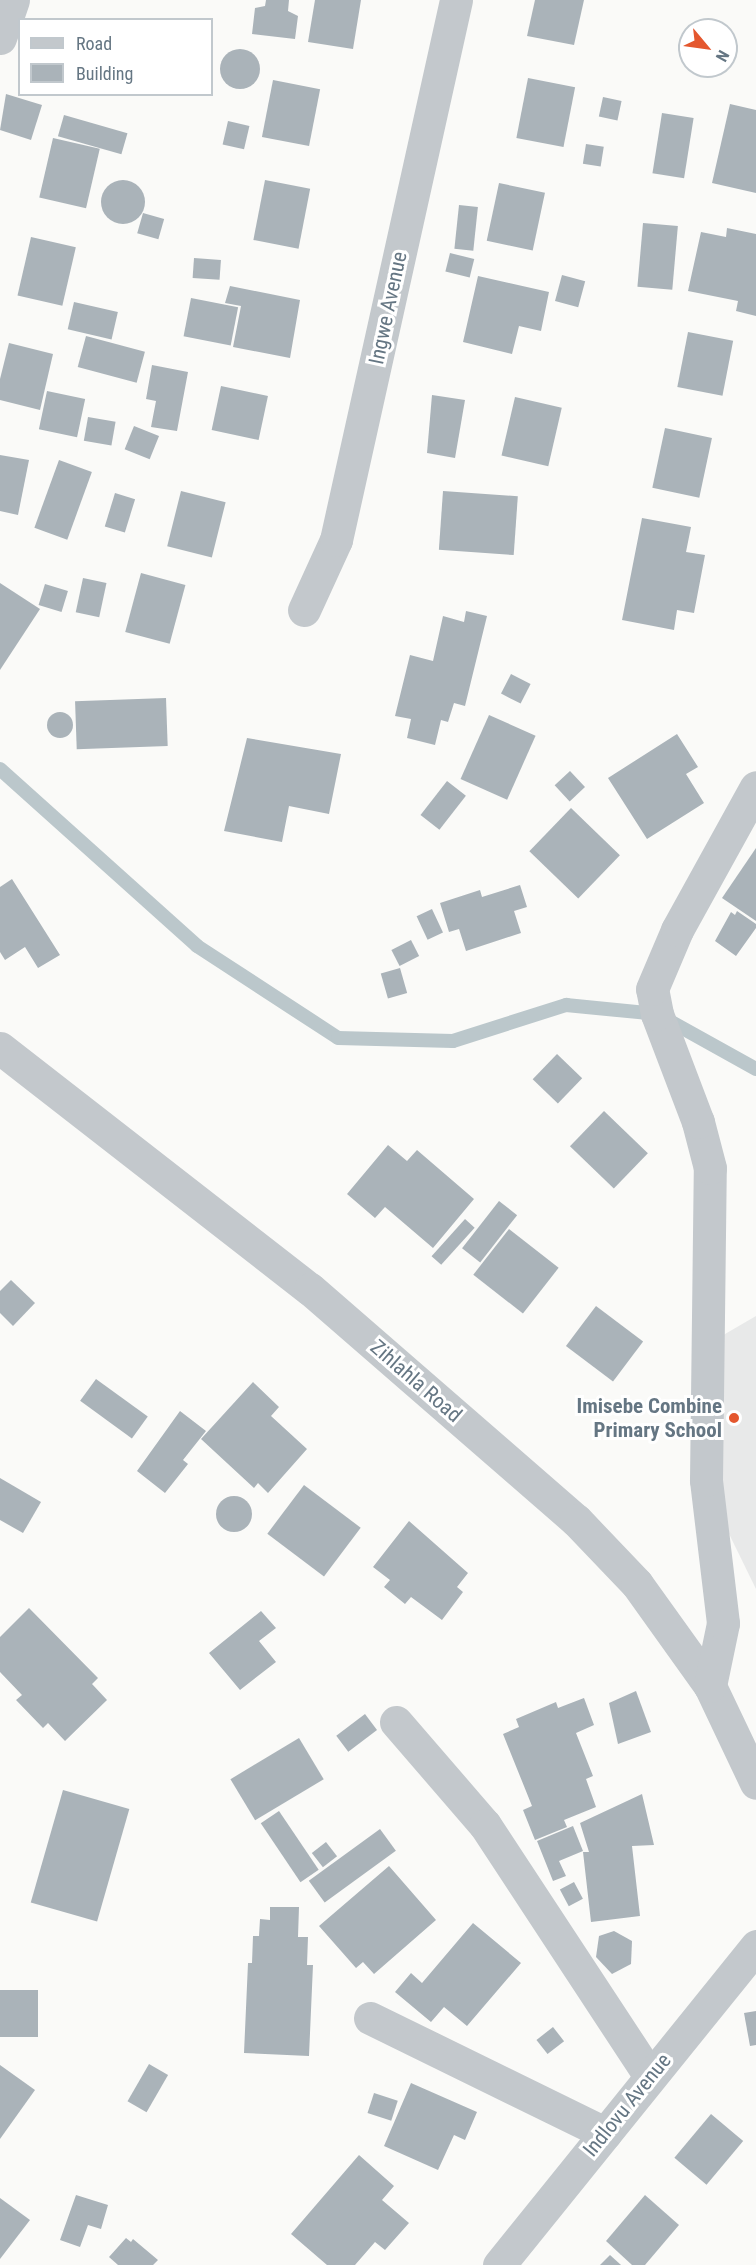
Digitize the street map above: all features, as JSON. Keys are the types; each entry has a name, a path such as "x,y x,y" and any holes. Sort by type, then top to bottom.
{"street":[{"path":"0,38 13,0"},
{"name":"Ingwe Avenue","path":"304,610 336,540 456,0"},
{"path":"710,1686 723,1623 706,1480 710,1168 698,1122 657,1014 652,988 683,919 756,787"},
{"name":"Zihlahla Road","path":"0,1048 310,1289 576,1520 637,1584 710,1686 756,1783"},
{"path":"396,1722 485,1825 651,2076"},
{"name":"Indlovu Avenue","path":"499,2265 756,1946"},
{"path":"370,2018 605,2133"}],"shaded area":[{"name":"Imisebe Combine Primary School","path":"756,1316 756,1589 710,1495 713,1341"}],"building":[{"path":"266,0 289,0 288,11 298,16 295,39 252,34 255,8 265,6"},
{"path":"315,0 361,0 353,49 308,42"},
{"path":"535,0 584,0 574,45 527,36"},
{"path":"240,49 248,50 254,55 259,61 259,77 254,83 248,88 240,89 232,88 226,83 221,77 220,69 221,61 226,55 232,50"},
{"path":"528,78 575,87 563,147 516,138"},
{"path":"273,80 320,89 309,146 262,137"},
{"path":"6,94 42,105 31,140 0,130"},
{"path":"603,97 622,101 617,121 599,117"},
{"path":"730,104 756,110 756,193 712,183"},
{"path":"662,113 694,118 684,178 652,173"},
{"path":"64,115 127,133 121,154 58,136"},
{"path":"228,121 249,126 244,149 223,144"},
{"path":"53,138 100,149 86,208 39,197"},
{"path":"586,144 604,147 601,167 583,164"},
{"path":"123,180 138,187 145,202 138,217 123,224 108,217 101,202 108,187"},
{"path":"265,180 310,189 299,249 253,240"},
{"path":"499,183 545,193 533,250 487,241"},
{"path":"459,205 478,207 473,251 454,249"},
{"path":"143,213 164,219 158,239 137,233"},
{"path":"643,223 678,226 672,290 637,287"},
{"path":"727,228 756,234 756,316 736,311 738,301 688,291 701,232 726,237"},
{"path":"31,237 76,247 62,306 18,295"},
{"path":"450,253 474,259 470,277 445,271"},
{"path":"194,258 221,260 220,280 193,278"},
{"path":"562,275 585,281 578,307 555,301"},
{"path":"478,276 549,292 541,331 519,326 512,354 463,342"},
{"path":"230,286 300,300 290,358 233,347 241,306 225,303"},
{"path":"191,298 238,307 231,345 184,336"},
{"path":"74,302 118,312 112,339 68,329"},
{"path":"688,332 733,341 722,396 677,387"},
{"path":"86,336 145,352 137,383 78,367"},
{"path":"9,343 53,354 40,410 0,400 0,379"},
{"path":"152,365 188,372 177,431 151,427 156,401 146,399"},
{"path":"221,386 268,396 259,440 212,430"},
{"path":"47,391 85,399 77,437 39,429"},
{"path":"432,395 465,400 455,458 427,453"},
{"path":"515,397 562,408 548,466 502,455"},
{"path":"88,417 116,422 111,445 84,441"},
{"path":"134,426 159,436 150,459 125,449"},
{"path":"665,428 712,438 699,498 652,488"},
{"path":"0,455 29,460 18,515 0,511"},
{"path":"59,460 92,472 67,540 34,528"},
{"path":"181,491 226,502 212,557 167,546"},
{"path":"443,491 518,496 514,555 439,550"},
{"path":"115,493 135,499 125,533 105,526"},
{"path":"642,518 691,527 686,552 705,555 694,613 677,610 674,630 622,620"},
{"path":"141,573 185,585 170,644 125,632"},
{"path":"83,578 106,583 99,617 76,612"},
{"path":"0,583 40,609 0,670"},
{"path":"45,584 68,591 62,612 39,605"},
{"path":"466,611 487,616 465,706 454,703 448,722 441,720 435,745 407,738 411,719 395,716 410,655 433,661 443,616 464,622"},
{"path":"511,674 531,684 521,704 501,694"},
{"path":"166,698 168,746 77,749 75,701"},
{"path":"60,712 69,716 73,725 69,734 60,738 51,734 47,725 51,716"},
{"path":"489,715 536,736 507,800 461,779"},
{"path":"677,734 698,767 686,774 704,803 647,839 608,778"},
{"path":"247,738 341,754 329,814 289,806 282,842 224,831"},
{"path":"570,771 585,787 570,801 555,785"},
{"path":"447,781 466,796 439,830 421,815"},
{"path":"571,808 620,855 578,898 529,851"},
{"path":"756,848 756,921 722,898"},
{"path":"12,879 60,955 38,968 25,947 5,960 0,952 0,887"},
{"path":"520,885 527,907 514,911 521,933 466,951 459,929 449,932 440,903 480,890 482,897"},
{"path":"432,909 443,933 428,940 417,916"},
{"path":"737,911 756,924 756,928 736,956 715,941 731,912 735,915"},
{"path":"411,940 419,956 400,966 391,950"},
{"path":"400,968 407,993 388,999 381,974"},
{"path":"557,1054 582,1078 558,1103 533,1079"},
{"path":"604,1111 648,1153 614,1189 570,1146"},
{"path":"388,1145 407,1161 417,1150 474,1199 433,1248 385,1207 375,1218 347,1194"},
{"path":"499,1201 517,1215 480,1262 462,1248"},
{"path":"465,1219 475,1228 441,1265 432,1256"},
{"path":"509,1229 559,1268 523,1313 473,1275"},
{"path":"11,1280 35,1303 13,1326 0,1313 0,1291"},
{"path":"596,1306 643,1342 613,1381 566,1346"},
{"path":"96,1379 148,1417 132,1438 80,1401"},
{"path":"253,1382 279,1407 271,1416 307,1449 268,1493 258,1483 254,1488 201,1439"},
{"path":"180,1411 206,1431 183,1460 188,1464 165,1493 137,1471"},
{"path":"0,1478 41,1502 23,1533 0,1520"},
{"path":"304,1485 361,1528 324,1576 267,1534"},
{"path":"234,1496 246,1502 252,1514 246,1526 234,1532 222,1526 216,1514 222,1502"},
{"path":"409,1521 468,1573 457,1587 463,1592 442,1620 411,1597 405,1604 384,1587 390,1580 373,1567"},
{"path":"29,1608 98,1678 92,1684 107,1700 65,1741 48,1723 43,1728 16,1700 22,1695 0,1672 0,1637"},
{"path":"261,1611 276,1628 259,1641 276,1662 240,1690 209,1653"},
{"path":"636,1691 651,1732 618,1744 609,1703"},
{"path":"584,1698 594,1725 576,1733 593,1776 586,1779 596,1807 564,1820 567,1827 535,1840 523,1810 532,1806 503,1734 519,1727 516,1719 556,1702 558,1708"},
{"path":"365,1714 377,1730 348,1752 336,1736"},
{"path":"299,1738 324,1779 255,1820 230,1779"},
{"path":"63,1790 129,1809 97,1921 31,1902"},
{"path":"642,1794 654,1845 632,1846 640,1916 591,1922 583,1852 589,1852 580,1823"},
{"path":"279,1811 319,1870 300,1882 261,1823"},
{"path":"573,1826 583,1851 559,1861 566,1876 553,1881 537,1841"},
{"path":"380,1829 396,1851 325,1903 309,1881"},
{"path":"326,1842 337,1856 323,1867 312,1853"},
{"path":"389,1866 436,1920 374,1974 363,1962 356,1968 319,1926"},
{"path":"574,1882 583,1899 569,1906 560,1890"},
{"path":"270,1907 299,1907 298,1937 308,1937 307,1965 313,1965 309,2056 244,2053 248,1963 252,1963 253,1936 259,1936 260,1919 270,1920"},
{"path":"473,1923 521,1963 467,2026 444,2007 431,2022 395,1992 411,1973 422,1983"},
{"path":"614,1931 632,1941 631,1964 612,1974 596,1957 599,1936"},
{"path":"0,1990 38,1990 38,2037 0,2037"},
{"path":"756,2011 756,2045 750,2046 744,2013"},
{"path":"553,2027 564,2041 548,2054 536,2040"},
{"path":"149,2064 168,2075 147,2112 128,2101"},
{"path":"0,2065 35,2090 0,2139"},
{"path":"411,2083 477,2112 465,2140 454,2135 438,2170 384,2146"},
{"path":"374,2093 398,2101 391,2121 368,2113"},
{"path":"711,2114 743,2141 707,2185 674,2158"},
{"path":"359,2155 394,2186 382,2200 409,2223 385,2250 375,2242 355,2265 327,2265 291,2234"},
{"path":"76,2195 108,2205 101,2229 88,2225 80,2247 60,2240"},
{"path":"645,2195 679,2225 645,2265 632,2265 606,2241"},
{"path":"0,2198 30,2220 0,2259"},
{"path":"126,2238 131,2242 133,2239 158,2260 153,2265 118,2265 109,2257"},
{"path":"610,2255 621,2265 600,2265"}],"waterway":[{"path":"0,769 197,946 338,1038 453,1041 566,1005 657,1014 756,1069"}],"place":[{"name":"Imisebe Combine Primary School","path":"734,1418"}]}
